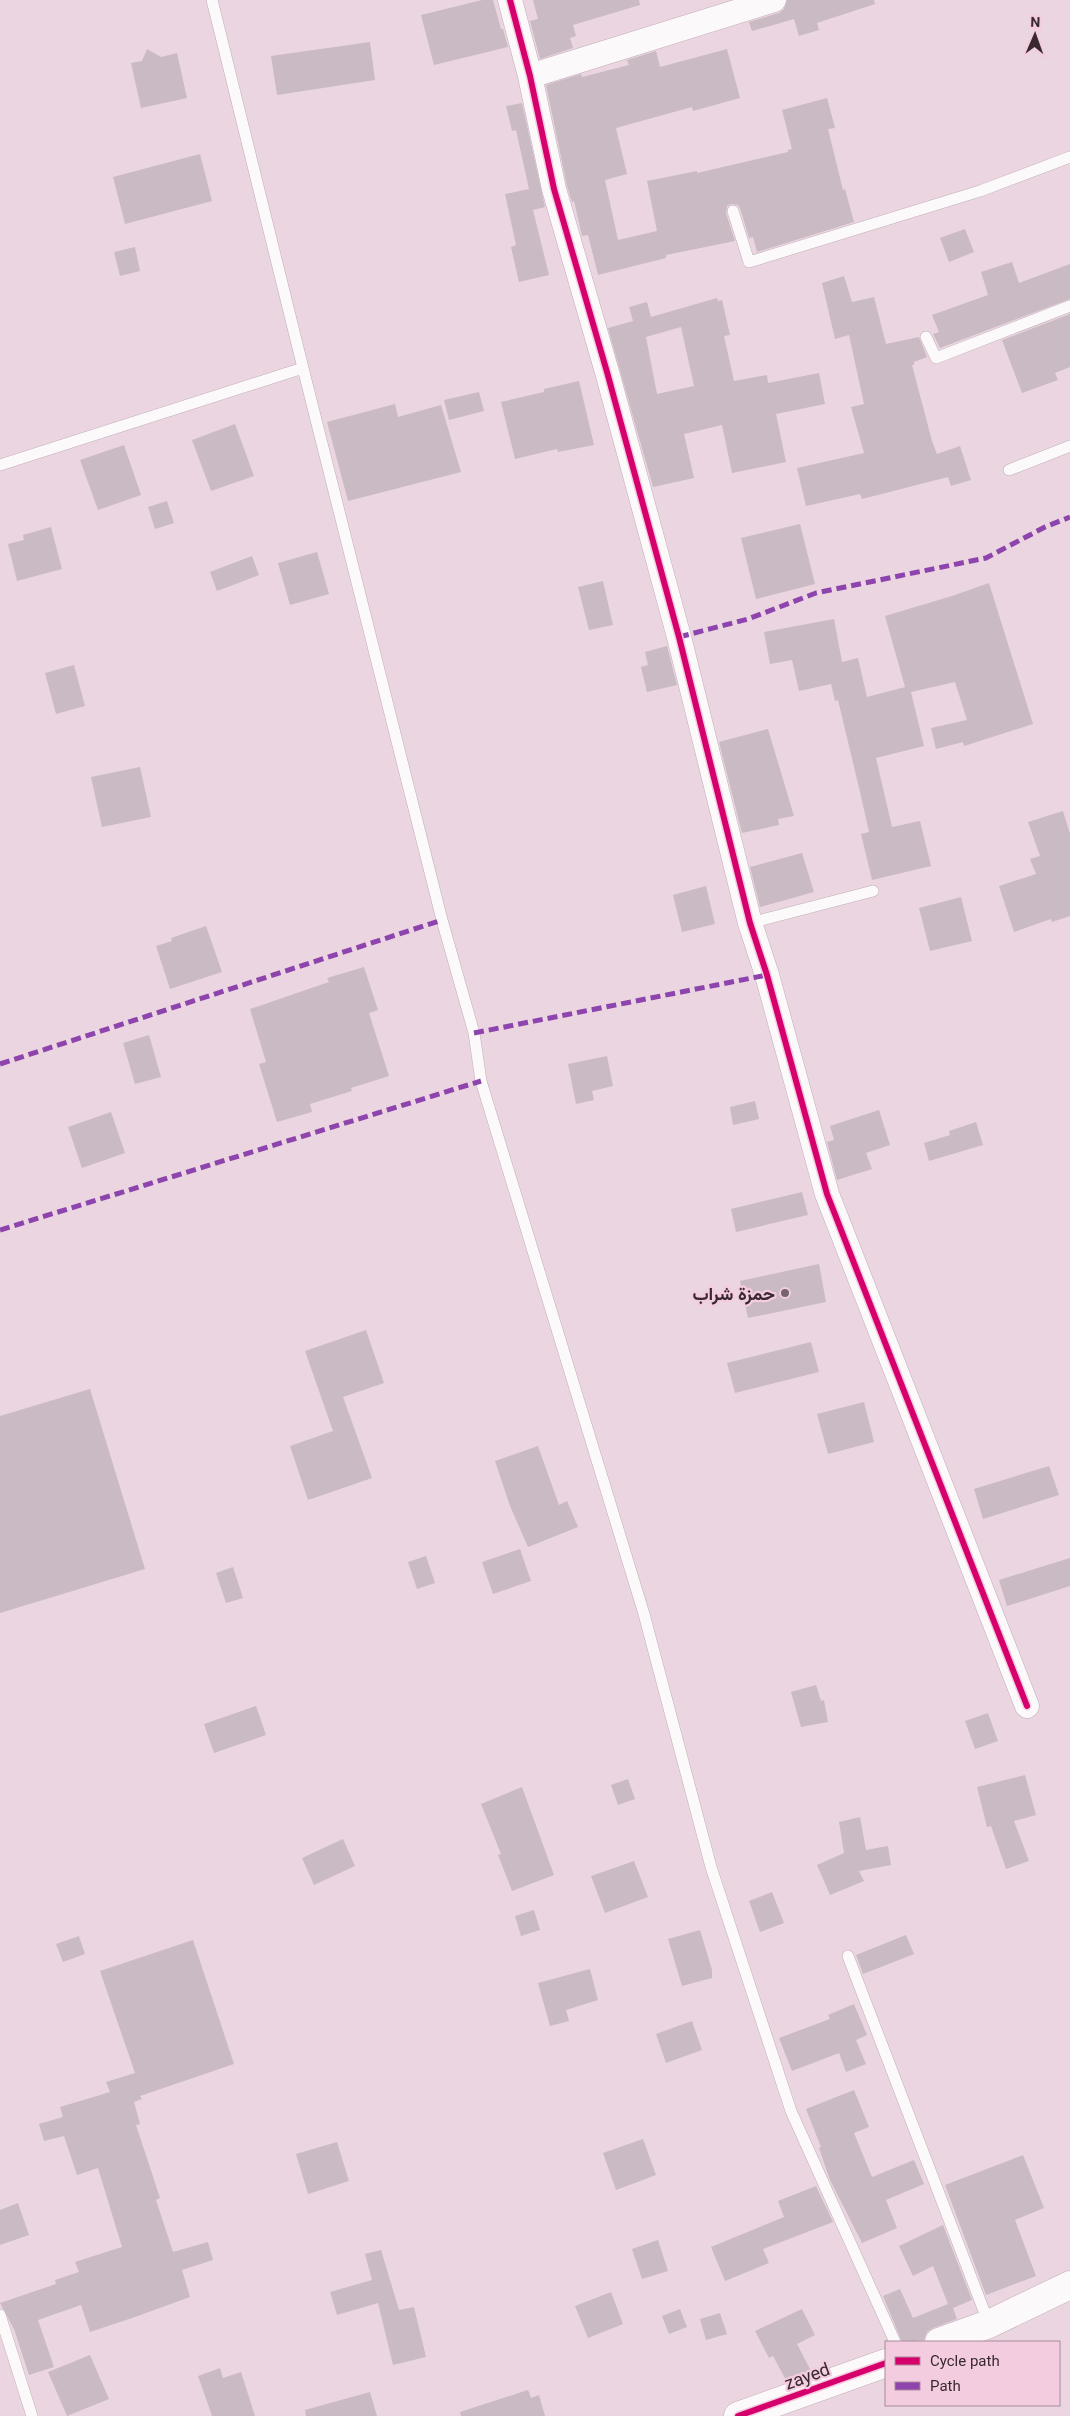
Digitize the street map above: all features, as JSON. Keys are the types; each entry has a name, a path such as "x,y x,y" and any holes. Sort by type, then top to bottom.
{"street":[{"path":"510,0 530,76 554,189 608,372 674,618 750,924 767,975 827,1194 1027,1706"},
{"path":"530,76 774,0"},
{"path":"942,2341 989,2324 1070,2285"},
{"name":"zayed","path":"738,2416 885,2363"}],"lane":[{"path":"212,0 440,910 474,1033 481,1081 644,1616 711,1867 791,2111 895,2341"},
{"path":"733,211 749,262 980,191 1070,157"},
{"path":"926,338 936,358 1070,306"},
{"path":"0,465 303,368"},
{"path":"1009,470 1070,446"},
{"path":"750,924 873,891"},
{"path":"848,1956 989,2324"},
{"path":"0,2315 32,2416"}],"building":[{"path":"482,0 493,0 508,47 434,65 421,15"},
{"path":"533,0 639,0 640,5 573,25 576,36 570,38 573,48 540,59 530,21 538,19"},
{"path":"787,0 874,0 875,4 817,23 819,30 799,36 794,19 752,31 749,22 779,13 784,9"},
{"path":"370,42 375,80 277,95 271,56"},
{"path":"147,49 161,57 177,53 187,98 141,108 131,63 142,61"},
{"path":"727,49 740,98 693,111 692,107 616,128 627,174 605,180 618,240 657,231 647,181 697,171 697,173 788,152 788,150 792,149 782,110 827,98 835,128 828,129 843,190 845,189 854,222 757,252 753,237 749,238 740,208 738,205 731,204 727,206 726,213 735,241 666,255 666,258 598,275 588,235 582,236 574,201 572,202 567,186 546,85 581,74 582,77 629,65 627,60 656,51 660,67"},
{"path":"522,103 545,207 533,210 549,275 519,282 511,247 516,245 505,194 529,189 516,130 512,131 506,106"},
{"path":"200,154 212,201 125,224 113,177"},
{"path":"965,229 974,252 949,262 940,238"},
{"path":"135,247 140,271 120,276 114,252"},
{"path":"1012,262 1019,283 1070,264 1070,299 940,348 933,334 939,332 932,315 988,295 981,272"},
{"path":"844,276 852,302 874,297 886,344 919,337 927,357 914,362 914,365 912,365 932,441 937,454 960,446 971,480 951,486 948,477 862,499 860,494 806,506 797,468 864,453 851,407 864,404 849,335 835,339 822,283"},
{"path":"717,298 718,301 722,300 730,335 724,336 734,381 767,375 768,383 819,373 825,404 776,414 786,462 732,473 722,425 684,434 694,478 653,487 608,328 633,321 629,307 647,302 651,317","holes":["681,327 694,386 657,394 646,337"]},
{"path":"1070,314 1070,367 1055,373 1058,380 1022,393 1002,340"},
{"path":"579,381 594,445 558,452 557,449 515,459 501,402 544,392 544,389"},
{"path":"479,392 484,411 449,420 444,400"},
{"path":"395,404 398,417 441,405 461,472 348,501 327,422"},
{"path":"235,424 254,476 211,491 192,440"},
{"path":"124,445 141,495 98,510 80,460"},
{"path":"167,501 174,523 155,529 148,507"},
{"path":"800,524 815,584 756,599 741,538"},
{"path":"51,527 62,569 17,581 8,544 24,540 23,535"},
{"path":"317,552 329,594 290,605 278,563"},
{"path":"252,556 259,575 217,591 210,572"},
{"path":"603,581 613,625 589,630 578,587"},
{"path":"989,583 1033,724 964,746 963,742 936,749 931,728 967,720 955,682 911,692 924,746 876,758 892,827 920,821 931,866 872,880 861,834 869,832 838,700 835,701 831,684 799,691 792,660 770,664 764,632 834,619 842,662 858,658 867,697 905,687 885,616"},
{"path":"667,646 677,685 647,692 641,667 648,665 645,652"},
{"path":"74,665 85,706 56,714 45,673"},
{"path":"768,729 794,816 778,819 779,825 742,833 719,742"},
{"path":"140,767 151,817 102,827 91,777"},
{"path":"1063,811 1070,834 1070,916 1052,922 1051,919 1014,932 999,886 1036,874 1030,859 1040,856 1028,822"},
{"path":"802,853 814,892 760,907 750,867"},
{"path":"706,886 715,924 682,932 673,895"},
{"path":"961,897 972,941 930,951 919,908"},
{"path":"206,926 222,972 170,989 156,946 172,941 171,938"},
{"path":"364,967 378,1010 369,1013 389,1076 351,1088 352,1091 310,1104 312,1112 277,1122 259,1064 266,1062 250,1009 329,982 327,978"},
{"path":"149,1035 161,1077 135,1084 123,1043"},
{"path":"607,1056 613,1086 592,1091 594,1100 576,1104 568,1064"},
{"path":"755,1101 759,1119 733,1125 730,1107"},
{"path":"879,1110 890,1145 866,1153 872,1169 837,1180 827,1142 834,1140 830,1126"},
{"path":"111,1112 125,1153 82,1168 68,1127"},
{"path":"976,1122 983,1145 929,1161 924,1143 950,1135 949,1131"},
{"path":"802,1192 808,1215 736,1232 731,1209"},
{"path":"819,1264 826,1302 748,1318 740,1281"},
{"path":"366,1330 384,1383 343,1397 372,1478 308,1500 290,1446 333,1431 305,1351"},
{"path":"811,1342 819,1372 735,1393 727,1363"},
{"path":"90,1389 145,1569 0,1613 0,1416"},
{"path":"864,1402 874,1442 828,1454 817,1414"},
{"path":"538,1446 559,1505 567,1501 578,1527 528,1547 510,1506 495,1461"},
{"path":"1049,1466 1059,1495 983,1519 974,1489"},
{"path":"520,1549 531,1581 493,1594 482,1562"},
{"path":"426,1556 435,1583 417,1589 408,1562"},
{"path":"1070,1558 1070,1586 1007,1606 999,1580"},
{"path":"233,1567 243,1598 226,1603 216,1573"},
{"path":"816,1685 821,1701 824,1700 828,1722 801,1727 791,1692"},
{"path":"256,1706 266,1735 214,1753 204,1724"},
{"path":"988,1713 998,1741 975,1749 965,1721"},
{"path":"1025,1775 1036,1815 1014,1821 1029,1861 1006,1869 991,1826 987,1827 977,1787"},
{"path":"628,1779 635,1799 618,1805 611,1785"},
{"path":"522,1787 554,1875 512,1891 498,1855 501,1854 481,1804"},
{"path":"860,1817 866,1850 888,1846 891,1865 859,1871 864,1881 830,1895 817,1865 844,1853 839,1822"},
{"path":"343,1839 355,1866 314,1885 302,1858"},
{"path":"634,1861 648,1897 605,1913 591,1876"},
{"path":"772,1892 784,1923 760,1932 749,1901"},
{"path":"534,1910 540,1930 521,1936 515,1916"},
{"path":"700,1930 712,1970 712,1978 682,1986 668,1939"},
{"path":"906,1935 914,1954 863,1974 856,1955"},
{"path":"79,1936 85,1954 63,1962 56,1944"},
{"path":"193,1940 234,2064 140,2096 142,2099 134,2102 140,2124 136,2125 160,2198 156,2200 173,2252 208,2242 213,2260 182,2270 190,2297 135,2317 90,2332 81,2305 38,2320 54,2367 29,2375 14,2329 0,2303 56,2284 55,2280 79,2272 75,2262 122,2247 98,2168 77,2175 64,2136 44,2141 39,2124 63,2117 60,2107 110,2092 106,2082 135,2073 100,1971"},
{"path":"590,1969 598,2000 566,2010 569,2021 550,2026 538,1983"},
{"path":"854,2004 867,2035 856,2040 866,2064 846,2072 839,2053 792,2071 779,2038 830,2019 828,2015"},
{"path":"692,2021 702,2050 666,2063 656,2034"},
{"path":"854,2090 869,2127 854,2133 872,2177 914,2160 924,2184 886,2200 897,2228 862,2243 830,2180 819,2148 821,2147 806,2109"},
{"path":"643,2139 656,2175 616,2190 603,2153"},
{"path":"337,2142 349,2181 308,2194 296,2154"},
{"path":"1023,2155 1044,2208 1015,2220 1036,2276 986,2295 945,2185"},
{"path":"816,2186 833,2222 763,2249 769,2263 725,2281 711,2247 784,2217 778,2201"},
{"path":"18,2203 29,2235 0,2245 0,2210"},
{"path":"943,2225 972,2300 953,2308 957,2319 933,2328 927,2332 924,2340 902,2341 883,2296 900,2289 913,2318 948,2304 933,2266 913,2276 899,2246"},
{"path":"658,2240 668,2271 642,2279 632,2249"},
{"path":"381,2250 399,2310 414,2307 426,2357 393,2365 378,2303 337,2315 330,2292 372,2280 365,2254"},
{"path":"611,2292 623,2324 588,2338 575,2306"},
{"path":"680,2309 687,2327 669,2334 662,2316"},
{"path":"802,2309 815,2335 797,2344 812,2373 787,2382 773,2356 769,2358 755,2331"},
{"path":"720,2313 727,2334 706,2340 700,2319"},
{"path":"90,2355 109,2399 67,2416 48,2372"},
{"path":"220,2368 223,2378 241,2372 255,2416 212,2416 198,2376"},
{"path":"528,2390 531,2398 539,2395 545,2416 461,2416 460,2412"},
{"path":"370,2392 377,2416 306,2416 305,2410"}],"marked path":[{"path":"679,637 748,619 816,593 986,558 1045,527 1070,517"},
{"path":"0,1064 442,920"},
{"path":"474,1033 767,975"},
{"path":"0,1230 481,1081"}],"cycle path":[{"path":"510,0 530,76 554,189 607,372 679,637 750,923 767,975 827,1194 1027,1706"},
{"path":"738,2416 885,2363"}],"place":[{"name":"حمزة شراب","path":"785,1293"}]}
